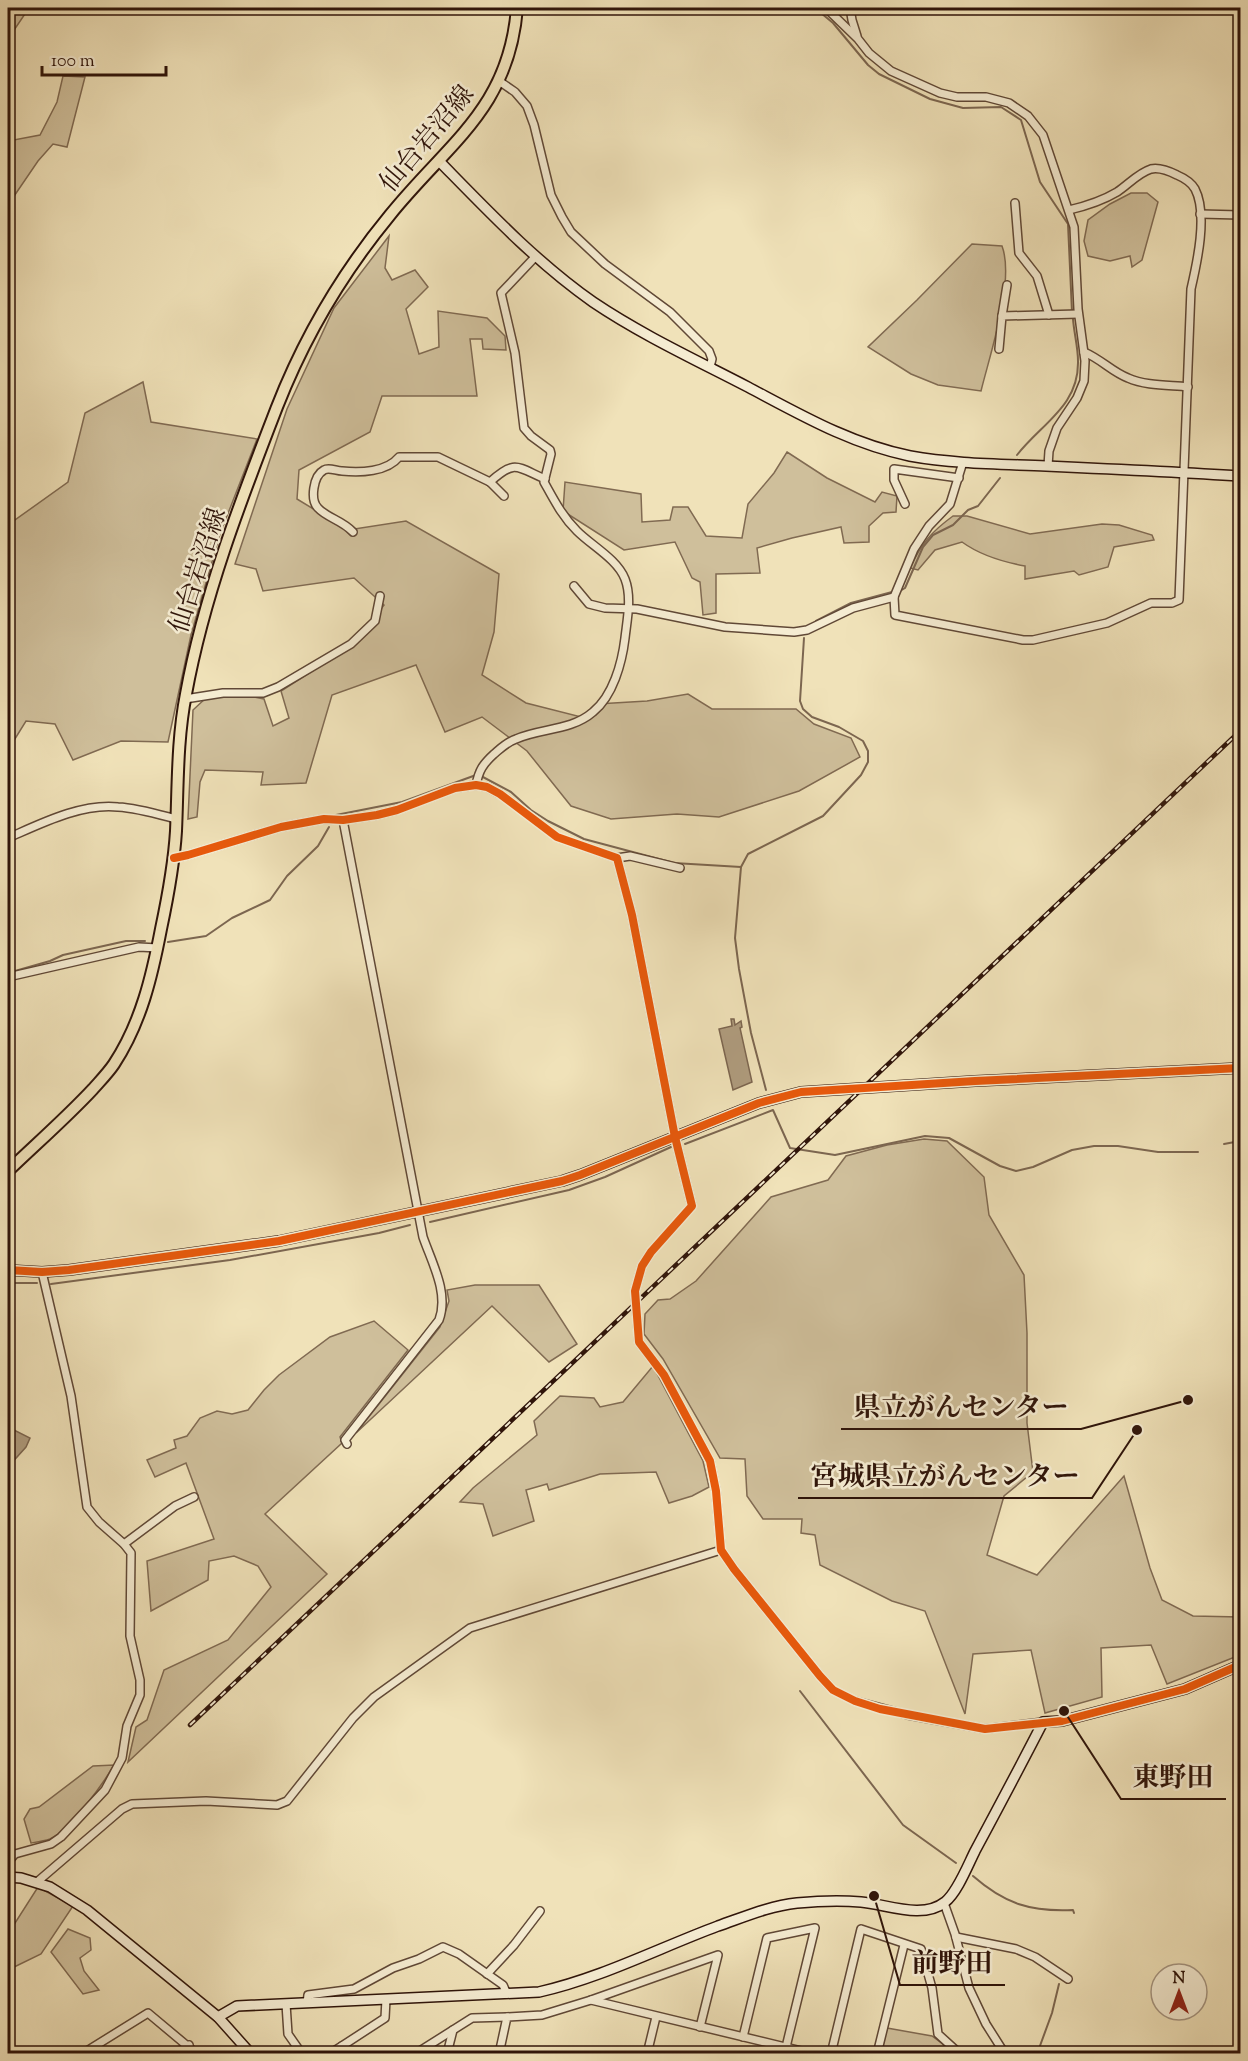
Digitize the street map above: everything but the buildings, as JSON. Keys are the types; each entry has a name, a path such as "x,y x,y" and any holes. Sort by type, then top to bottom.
{"main road":[{"name":"仙台岩沼線","path":"8,1171 76,1106 113,1066 135,1026 147,995 174,858 185,699 194,651 215,580 289,378 330,301 367,246 391,214 483,109 500,81 507,62 517,8"}],"street":[{"path":"826,8 869,53 891,71 940,93 957,97 1000,99 1021,110 1036,124 1043,135 1070,210 1074,235 1078,314 1084,352 1084,381 1077,398 1057,428 1049,451 1048,466"},
{"path":"850,8 858,39"},
{"path":"500,81 515,92 527,106 534,125 551,195 571,232 605,264 677,318 709,351 712,359 710,367"},
{"path":"439,161 496,220 536,256 593,301 628,323 813,423 848,438 896,452 963,462 1240,476"},
{"path":"963,462 950,504 929,526 914,549 894,597 895,615 1023,640 1057,636 1107,623 1152,603 1176,602 1180,597 1191,289 1198,261 1200,214 1198,198 1190,183 1182,177 1158,168 1143,173 1103,199 1070,210"},
{"path":"1015,203 1019,253 1037,276 1049,315"},
{"path":"1200,214 1240,215"},
{"path":"174,858 281,827 324,819 343,820 398,810 477,778 483,764 506,744 518,737 562,728 583,719 594,711 607,696 624,643 628,609 625,580 615,565 565,519 544,482 551,452 524,428 511,330 501,292 536,256"},
{"path":"999,349 1006,285"},
{"path":"1002,316 1078,314"},
{"path":"1084,352 1098,358 1125,378 1188,387"},
{"path":"896,452 894,480 905,504"},
{"path":"353,532 347,525 319,509 314,502 315,484 321,472 326,469 343,472 378,470 394,464 399,457 438,457 490,482 504,496"},
{"path":"490,482 504,469 516,466 545,479"},
{"path":"894,469 959,478"},
{"path":"574,586 589,604 605,608 628,609 725,627 794,632 804,631 853,608 894,597"},
{"path":"185,699 223,693 271,691 351,644 375,621 380,596"},
{"path":"477,778 557,837 617,858 630,856 680,868"},
{"path":"8,838 71,813 107,807 133,809 176,819"},
{"path":"343,820 423,1237 442,1295 442,1311 439,1320 345,1440 346,1444"},
{"path":"617,858 632,915 675,1137 692,1206 651,1252 642,1266 635,1291 639,1342 664,1375 710,1461 716,1491 721,1550 734,1569 819,1676 833,1690 855,1701 880,1709 985,1729 1062,1721 1185,1689 1240,1665"},
{"path":"8,977 140,947 158,948"},
{"path":"8,1270 42,1272 245,1247 419,1213 580,1175 759,1103 801,1092 1240,1068"},
{"path":"8,1862 15,1854 51,1844 105,1790 122,1758 127,1726 140,1695 140,1680 130,1636 131,1553 87,1507 71,1396 42,1272"},
{"path":"124,1544 175,1506 194,1497"},
{"path":"37,1882 122,1809 132,1804 206,1801 277,1805 287,1801 353,1718 374,1697 470,1628 721,1550"},
{"path":"218,2017 237,2006 539,1992 578,1982 769,1908 796,1903 829,1901 862,1902 924,1910 944,1903 952,1894 968,1866 1043,1722"},
{"path":"8,1877 37,1882 50,1887 87,1910 218,2017 251,2054"},
{"path":"944,1903 956,1937 969,1988 986,2024 1005,2054"},
{"path":"487,1974 514,1945 540,1911"},
{"path":"743,2037 767,1938 815,1928 786,2047"},
{"path":"831,2054 861,1929 921,1949 932,1988 938,2034 960,2054"},
{"path":"956,1937 1016,1949 1035,1957 1068,1979"},
{"path":"877,2054 904,1945"},
{"path":"307,2003 308,1995 354,1989 393,1968 443,1947 459,1953 503,1985 507,1994"},
{"path":"415,2054 472,2018 542,2015 718,1955 700,2027"},
{"path":"329,2054 385,2018 386,1999"},
{"path":"591,2000 814,2054"},
{"path":"286,2004 288,2034 302,2054"},
{"path":"82,2054 148,2013 197,2054"},
{"path":"499,2054 507,2017"},
{"path":"647,2054 656,2017"},
{"path":"447,2054 453,2030"},
{"path":"175,2054 189,2045"},
{"path":"342,2046 346,2054"}],"shaded area":[{"path":"8,8 29,8 8,39"},
{"path":"63,76 85,77 67,147 53,144 38,161 8,205 8,141 40,135 57,102"},
{"path":"1131,193 1147,193 1158,202 1142,260 1132,267 1130,256 1110,261 1088,256 1084,241 1088,220 1110,204"},
{"path":"389,236 385,268 392,280 415,270 428,287 406,309 419,354 439,347 438,311 487,318 505,336 506,350 483,349 482,339 470,339 477,396 382,396 370,432 299,470 297,499 348,530 406,521 499,574 494,632 482,675 526,703 581,717 597,704 647,701 688,694 712,709 796,709 814,724 851,738 860,757 799,791 719,817 677,814 611,819 571,806 527,751 482,717 445,732 416,665 332,695 306,783 261,785 263,772 205,770 200,782 197,817 188,819 193,710 207,697 238,694 264,699 273,726 289,718 281,691 353,645 384,605 354,578 263,591 256,569 235,564 287,409 334,308"},
{"path":"972,244 1002,246 1005,261 1000,318 981,391 938,385 911,374 868,347"},
{"path":"143,382 151,422 257,439 220,534 191,635 168,742 121,741 73,760 55,724 26,721 8,750 8,525 68,482 85,413"},
{"path":"787,452 827,478 875,502 882,492 897,496 896,512 883,513 869,526 869,542 844,543 841,527 757,548 760,573 716,574 716,613 703,615 700,582 692,578 675,542 624,550 563,511 565,482 641,494 642,522 670,520 673,507 688,507 706,536 742,538 748,504 774,473"},
{"path":"953,516 967,516 1030,534 1102,524 1119,525 1152,535 1154,540 1114,547 1108,567 1079,575 1074,571 1025,579 1025,566 976,551 962,542 935,550 918,570 910,568 928,539"},
{"path":"731,1019 734,1019 735,1025 741,1021 742,1027 740,1028 752,1082 733,1090 719,1029 732,1026"},
{"path":"924,1139 947,1141 984,1177 989,1215 1024,1275 1027,1333 1027,1423 1033,1472 1004,1496 987,1555 1037,1575 1124,1476 1150,1568 1162,1600 1193,1616 1240,1617 1240,1655 1167,1684 1151,1645 1101,1648 1102,1697 1045,1713 1031,1650 973,1654 965,1714 925,1611 892,1601 820,1565 815,1535 801,1533 802,1519 763,1519 747,1496 745,1459 720,1458 663,1359 644,1334 645,1314 658,1300 670,1299 696,1281 771,1197 828,1180 846,1156 887,1145"},
{"path":"475,1285 539,1285 577,1344 549,1362 492,1306 356,1433 440,1327 449,1301 447,1290"},
{"path":"374,1321 408,1350 340,1437 342,1443 265,1514 327,1574 128,1762 136,1727 147,1720 164,1670 228,1640 271,1587 258,1566 234,1556 209,1561 208,1580 151,1611 147,1561 214,1539 186,1463 155,1477 147,1460 176,1448 174,1440 187,1436 200,1418 217,1411 232,1414 248,1410 279,1375 330,1337"},
{"path":"653,1366 703,1461 709,1487 692,1496 669,1503 656,1472 600,1474 549,1490 547,1484 526,1490 534,1521 493,1536 483,1504 460,1502 473,1488 537,1435 534,1421 560,1396 594,1398 600,1407 623,1402"},
{"path":"8,1427 30,1438 26,1447 8,1467"},
{"path":"114,1765 94,1794 67,1826 50,1839 31,1843 24,1819 30,1809 39,1807 93,1766"},
{"path":"38,1887 73,1906 41,1954 8,1970 8,1934"},
{"path":"68,1929 90,1938 91,1950 80,1958 84,1971 99,1990 83,1994 51,1952"},
{"path":"887,2028 932,2036 955,2053 881,2054"}],"waterway":[{"path":"815,8 833,23 868,65 879,74 930,99 963,108 1001,107 1021,120 1040,182 1068,224 1072,312"},
{"path":"1017,455 1057,413 1072,390 1077,377 1078,361 1073,319"},
{"path":"900,591 905,588 923,547 933,535 953,525 968,510 978,506 1000,478"},
{"path":"816,621 851,603 892,592"},
{"path":"766,1090 751,1033 735,938 741,867 748,854 823,816 861,775 868,762 868,751 863,741 839,727 812,717 803,709 800,701 804,638"},
{"path":"336,815 402,802 476,775"},
{"path":"481,776 511,792 531,810 548,821 584,839 674,863 741,867"},
{"path":"168,942 206,936 232,918 270,900 287,876 318,846 329,827"},
{"path":"8,973 63,955 126,941 145,941"},
{"path":"685,1144 773,1110 790,1148 835,1155 925,1136 949,1138 1000,1166 1016,1171 1033,1167 1072,1150 1094,1146 1118,1146 1158,1152 1198,1152"},
{"path":"1224,1144 1240,1141"},
{"path":"430,1222 569,1190 605,1177 671,1147"},
{"path":"51,1284 230,1260 379,1233 410,1225"},
{"path":"8,1283 37,1283"},
{"path":"800,1691 903,1825 956,1863"},
{"path":"973,1876 1008,1900 1031,1908 1073,1910 1074,1913"},
{"path":"1037,2054 1052,2013 1059,1984"}],"railway":[{"path":"190,1725 1240,731"}],"cycle path":[{"path":"174,858 281,827 324,819 343,820 377,815 397,810 455,788 476,785 487,787 500,794 557,837 617,858 632,915 675,1137 692,1206 651,1252 642,1266 635,1291 639,1342 664,1375 710,1461 716,1491 721,1550 734,1569 833,1690 855,1701 880,1709 985,1729 1062,1721 1185,1689 1240,1665"},
{"path":"8,1270 42,1272 69,1270 279,1241 562,1181 759,1103 801,1092 1240,1068"}],"place":[{"name":"県立がんセンター","path":"1188,1400"},
{"name":"宮城県立がんセンター","path":"1137,1430"},
{"name":"東野田","path":"1064,1711"},
{"name":"前野田","path":"874,1896"}]}
